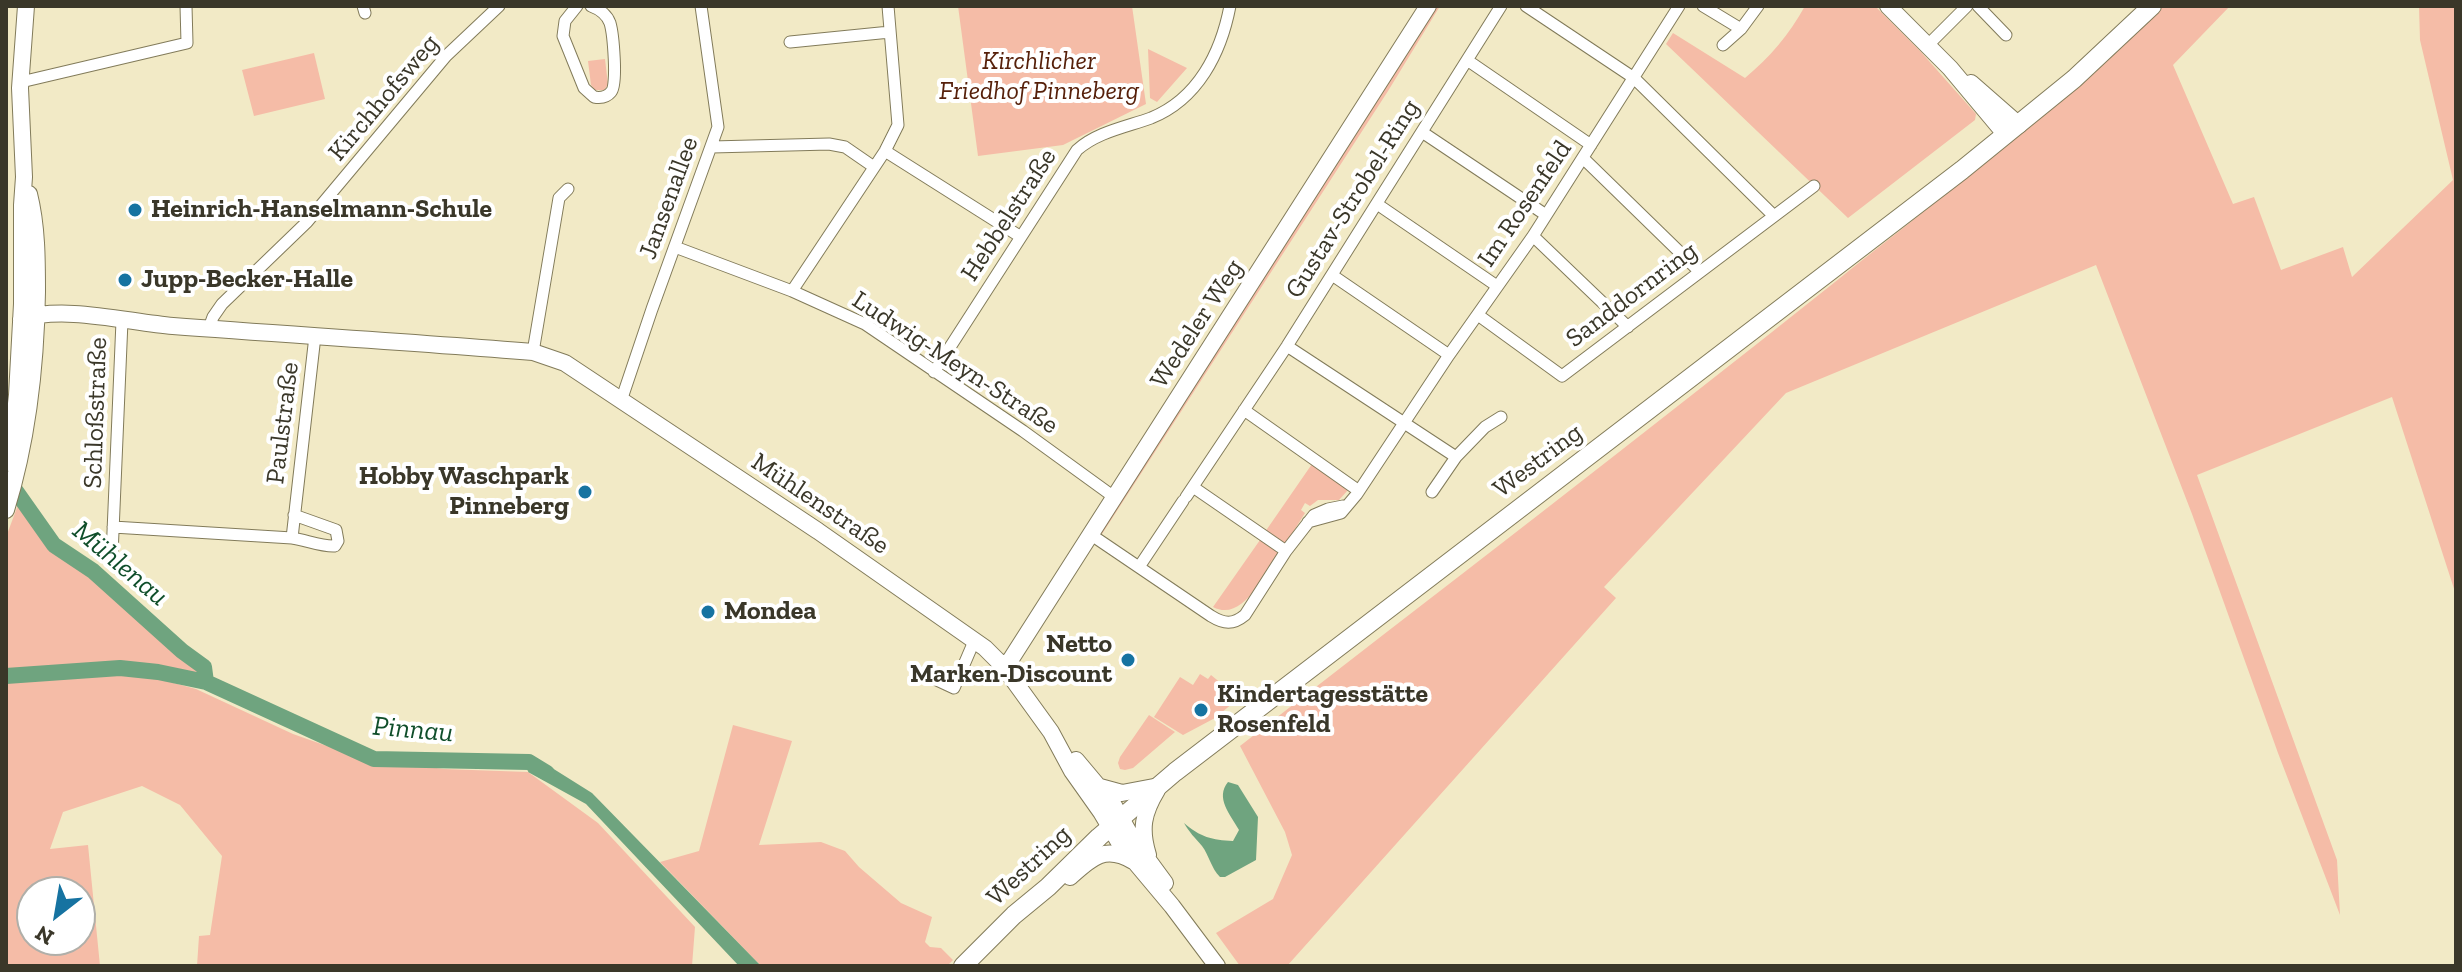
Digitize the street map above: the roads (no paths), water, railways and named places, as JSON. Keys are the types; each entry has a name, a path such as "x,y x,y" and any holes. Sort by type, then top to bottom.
{"main road":[{"path":"6,510 25,319 21,82 26,6"},
{"name":"Wedeler Weg","path":"1004,667 1428,6"},
{"path":"1888,6 1950,68 2001,107 2012,130"},
{"name":"Westring","path":"963,966 1014,915 1175,772 1952,178 2074,79 2152,6"},
{"name":"Mühlenstraße","path":"25,319 71,314 122,321 533,352 565,363 968,634 1004,667 1051,732 1099,787 1116,823"},
{"name":"Mühlenstraße","path":"1051,732 1072,771 1116,823 1172,906 1217,966 1192,921 1142,861"},
{"path":"1099,787 1122,793 1160,786"},
{"path":"1048,887 1064,882 1096,856 1122,854 1142,861 1143,821 1160,786"}],"street":[{"path":"21,82 187,43 186,6"},
{"name":"Kirchhofsweg","path":"209,328 222,304 307,222 446,56 499,6"},
{"path":"577,6 565,21 563,36 584,88 600,98 610,94 614,88 614,69 609,23 599,9 591,6"},
{"name":"Jansenallee","path":"621,401 718,127 701,6"},
{"path":"792,291 896,132 899,117 888,6"},
{"name":"Hebbelstraße","path":"934,372 1077,150 1105,134 1172,107 1197,84 1216,53 1230,6"},
{"name":"Gustav-Strobel-Ring","path":"1139,567 1287,346 1501,6"},
{"path":"1526,6 1634,78 1774,216"},
{"name":"Im Rosenfeld","path":"1090,534 1211,616 1229,623 1245,615 1286,551 1314,515 1351,503 1533,236 1679,6"},
{"path":"1703,6 1741,29"},
{"path":"1723,45 1741,29 1758,6"},
{"path":"1928,45 1967,6"},
{"path":"1978,6 2006,35"},
{"path":"790,42 890,32"},
{"path":"1467,60 1591,145"},
{"path":"1422,132 1546,215"},
{"path":"712,147 829,144 845,147 874,167"},
{"path":"885,151 1021,237"},
{"path":"1583,158 1700,272"},
{"name":"Sanddornring","path":"1478,315 1562,376 1814,186"},
{"path":"533,352 559,198 568,189"},
{"path":"1377,204 1497,286"},
{"path":"1533,236 1628,327"},
{"name":"Ludwig-Meyn-Straße","path":"675,247 792,291 865,324 1114,497"},
{"path":"1332,275 1449,355"},
{"name":"Schloßstraße","path":"112,555 122,321"},
{"name":"Paulstraße","path":"292,538 315,336"},
{"path":"1287,346 1456,457"},
{"path":"1244,410 1359,491"},
{"path":"1432,492 1456,457 1485,427 1501,417"},
{"path":"1187,495 1286,551"},
{"name":"Paulstraße","path":"113,527 292,538 335,546 339,536 336,530 294,515"},
{"path":"924,674 954,688 972,646"}],"waterway":[{"name":"Mühlenau","path":"6,477 54,545 93,571 204,667 206,682"},
{"name":"Pinnau","path":"6,676 120,668 158,672 206,682 374,759 529,762 547,773"}],"place":[{"name":"Heinrich-Hanselmann-Schule","path":"135,210"},
{"name":"Jupp-Becker-Halle","path":"125,280"},
{"name":"Hobby Waschpark Pinneberg","path":"585,492"},
{"name":"Mondea","path":"708,612"},
{"name":"Netto Marken-Discount","path":"1128,660"},
{"name":"Kindertagesstätte Rosenfeld","path":"1201,710"}],"park label":[{"name":"Kirchlicher Friedhof Pinneberg","path":"1039,77"}]}
